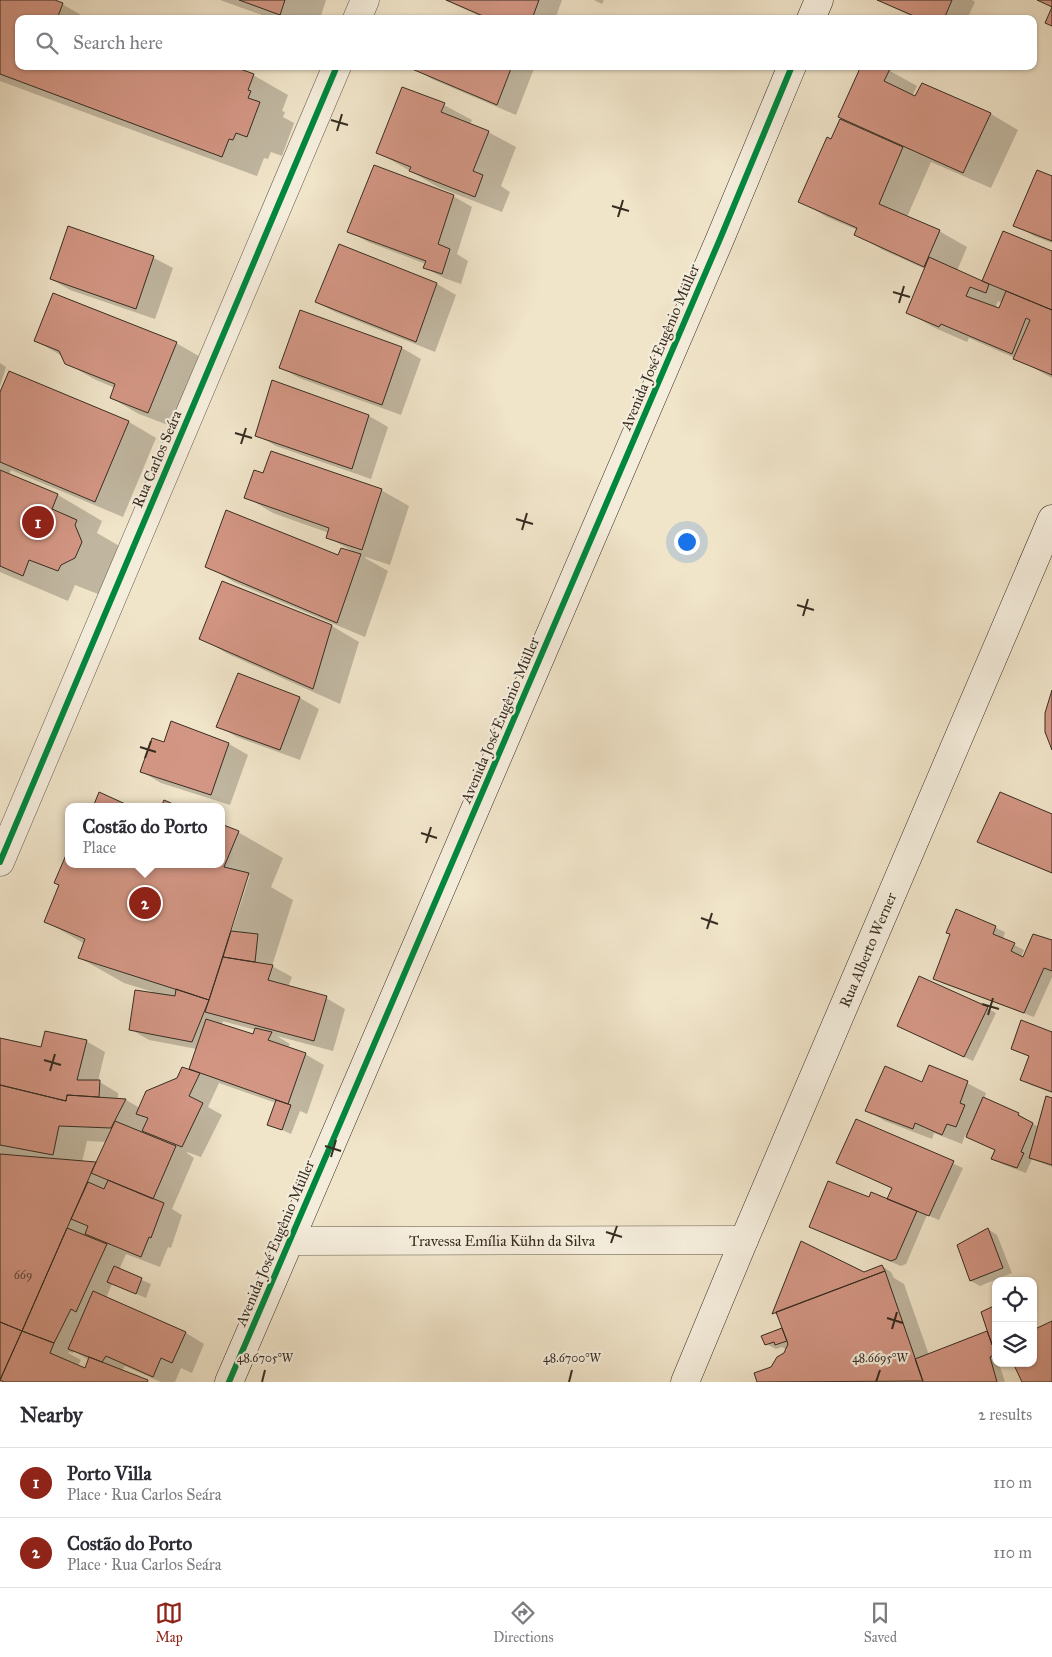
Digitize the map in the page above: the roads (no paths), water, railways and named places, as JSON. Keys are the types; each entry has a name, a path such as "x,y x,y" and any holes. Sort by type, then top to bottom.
{"main road":[{"path":"359,15 365,0"},
{"path":"813,15 819,0"},
{"name":"Rua Carlos Seára","path":"0,862 335,70"},
{"name":"Avenida José Eugênio Müller","path":"229,1382 712,257 790,70"},
{"name":"Rua Alberto Werner","path":"685,1382 1052,519"},
{"name":"Travessa Emília Kühn da Silva","path":"289,1241 744,1240"}],"place":[{"name":"Porto Villa","path":"38,522"},
{"name":"Costão do Porto","path":"145,903"}]}
